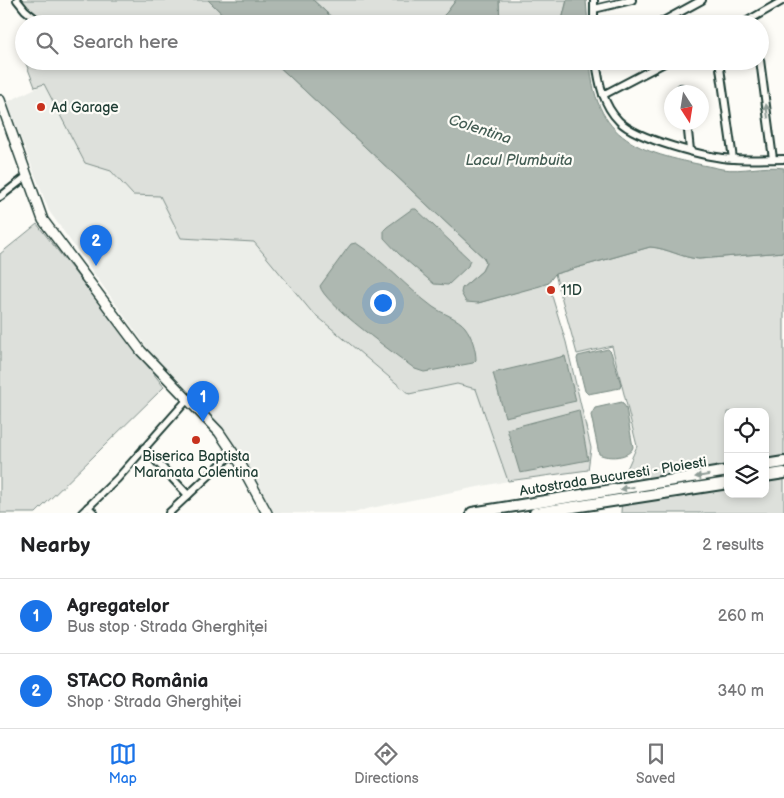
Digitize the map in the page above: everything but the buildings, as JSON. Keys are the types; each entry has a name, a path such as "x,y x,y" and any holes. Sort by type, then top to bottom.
{"highway":[{"path":"769,464 784,462"},
{"name":"Autostrada Bucuresti - Ploiesti","path":"472,513 724,472"},
{"path":"769,475 784,473"},
{"name":"Autostrada Bucuresti - Ploiesti","path":"535,513 724,484"}],"main road":[{"path":"0,100 41,216 141,351 214,425 233,453 264,511"}],"street":[{"path":"16,0 31,15"},
{"path":"594,0 594,15"},
{"path":"594,9 632,0"},
{"path":"674,15 702,0"},
{"path":"763,15 784,0"},
{"path":"598,70 603,95 615,117 631,131 690,150 733,159 784,159"},
{"path":"603,95 651,70"},
{"path":"720,70 733,159"},
{"path":"761,70 774,159"},
{"path":"688,130 690,150"},
{"path":"0,197 27,176"},
{"path":"82,513 188,399"},
{"path":"144,448 188,495"},
{"path":"170,513 233,453"},
{"path":"88,507 94,513"}],"shaded area":[{"path":"16,0 208,0 224,15 25,15"},
{"path":"313,0 456,0 444,15 329,15"},
{"path":"499,0 567,0 563,15 500,15"},
{"path":"28,70 283,70 484,258 486,263 482,271 462,288 478,303 548,283 566,342 591,448 588,470 508,481 476,389 457,384 409,394 311,311 254,242 181,238 160,196 133,195 111,171 85,163 44,84 35,87"},
{"path":"44,84 85,162 111,171 133,195 160,196 181,238 254,242 409,393 457,384 476,389 508,481 354,513 274,513 238,453 211,414 159,364 49,211 7,102"},
{"path":"37,224 164,387 36,513 0,513 0,254"},
{"path":"650,247 699,259 784,252 784,513 621,513 623,478 637,446 612,346 577,354 555,274"}],"water":[{"path":"208,0 313,0 329,15 224,15"},
{"path":"456,0 499,0 500,15 444,15"},
{"path":"567,0 586,0 587,15 563,15"},
{"name":"Lacul Plumbuita","path":"283,70 591,70 594,90 603,112 615,129 631,142 672,158 722,169 784,168 784,252 699,259 650,247 555,274 548,283 540,286 478,303 466,302 461,293 462,288 482,271 486,263 484,258"},
{"path":"412,209 416,209 470,260 468,266 448,285 434,284 399,254 384,238 384,230"},
{"path":"356,243 433,307 462,324 472,339 476,360 473,363 424,372 415,369 362,329 324,294 320,286 351,244"},
{"path":"608,349 611,352 621,384 620,388 588,394 585,391 577,359 578,356"},
{"path":"565,356 576,401 505,417 493,373"},
{"path":"622,402 626,408 633,447 631,451 623,455 603,456 599,454 591,415 595,408"},
{"path":"579,410 588,460 520,473 507,429"}],"place":[{"name":"Ad Garage","path":"41,107"},
{"name":"STACO România","path":"96,266"},
{"name":"11D","path":"551,290"},
{"name":"Agregatelor","path":"203,422"},
{"name":"Biserica Baptista Maranata Colentina","path":"196,440"}],"water label":[{"name":"Colentina","path":"480,129"}]}
